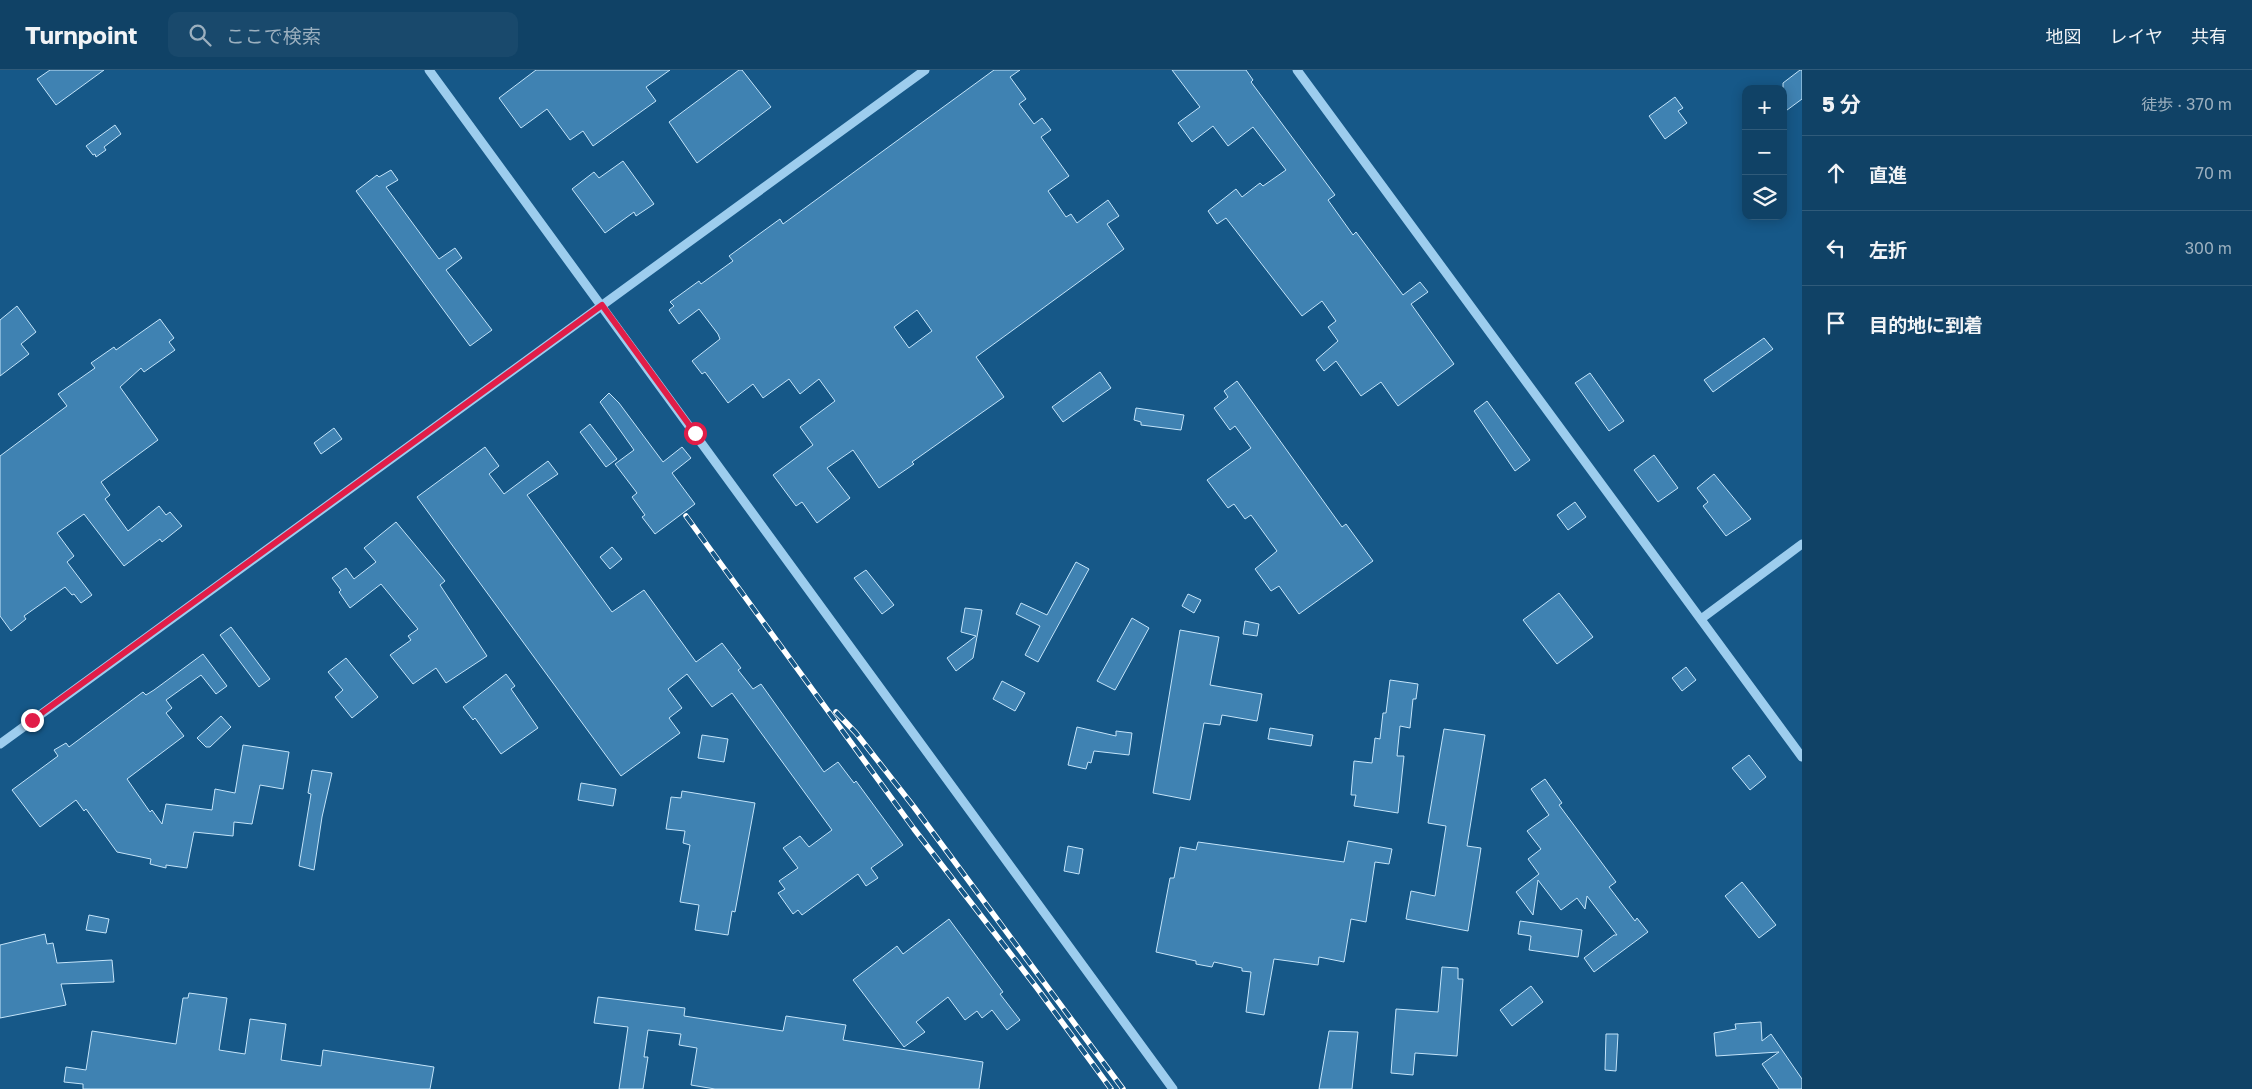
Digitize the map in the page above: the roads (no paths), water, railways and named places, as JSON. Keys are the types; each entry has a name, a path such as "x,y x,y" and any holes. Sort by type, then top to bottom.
{"lane":[{"path":"429,70 1174,1089"},
{"path":"0,744 925,70"},
{"path":"1297,70 1802,757"},
{"path":"1701,620 1802,544"}],"railway":[{"path":"686,516 914,829 1037,988 1111,1089"},
{"path":"836,712 856,733 914,807 1123,1089"}]}
